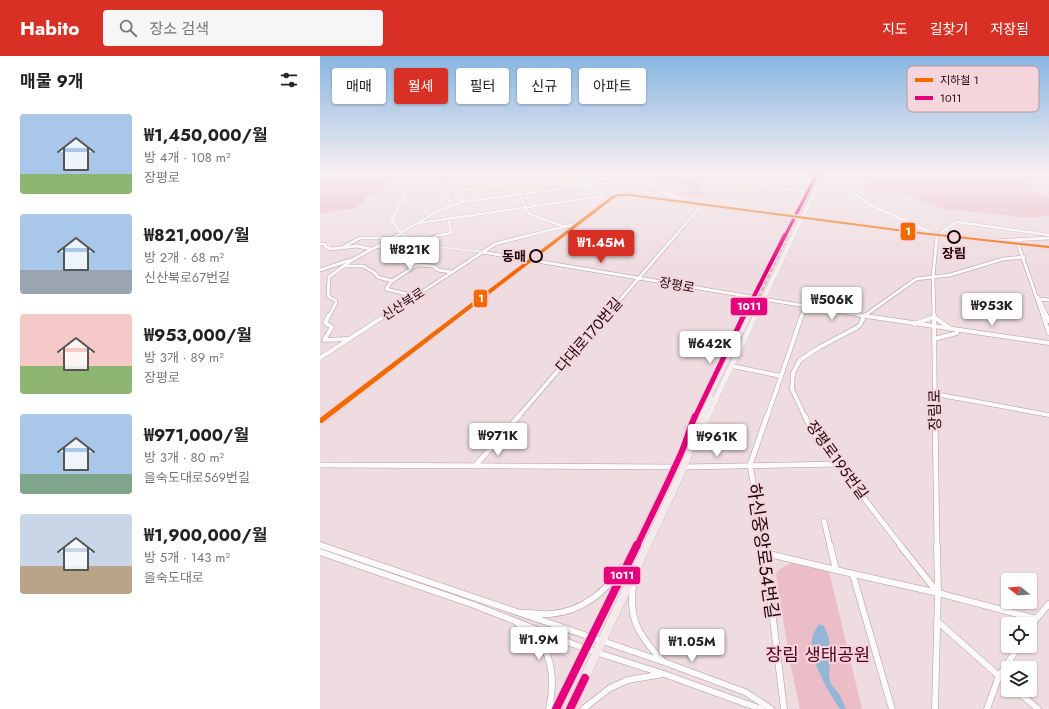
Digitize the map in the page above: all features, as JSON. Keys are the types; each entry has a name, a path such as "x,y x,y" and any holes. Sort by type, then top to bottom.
{"highway":[{"path":"570,709 638,566 692,439 749,317"},
{"path":"556,709 632,554 680,467"}],"main road":[{"path":"400,204 392,221 400,233"},
{"path":"698,204 781,216 792,216 796,214"},
{"path":"692,439 691,426 801,204"},
{"path":"692,439 732,366 807,204"},
{"path":"803,213 807,218 817,221"},
{"path":"781,216 793,220 800,219 1049,248"},
{"path":"798,225 817,221"},
{"name":"장평로","path":"400,233 409,240 421,243 482,252"}],"street":[{"path":"348,339 324,340 332,328 325,323 336,303 336,301 328,296 328,279 334,271 354,258 419,223 434,213 456,204"},
{"path":"419,223 543,204"},
{"path":"320,423 602,204"},
{"path":"869,204 937,235 957,222 1049,235"},
{"name":"다대로170번길","path":"475,466 702,205"},
{"path":"525,207 530,215 565,227"},
{"path":"421,243 451,233 449,222"},
{"name":"신산북로","path":"320,358 497,243 578,224"},
{"name":"장림로","path":"935,708 938,593 933,277 937,235"},
{"path":"343,248 360,238 392,238"},
{"path":"994,241 1049,238"},
{"path":"320,244 325,244 326,247 331,248 357,246 371,249"},
{"path":"1020,244 1049,333"},
{"path":"377,246 400,252 400,258 402,260 417,265 433,266 438,270 451,272"},
{"name":"장평로","path":"482,252 763,301 934,328 1049,344"},
{"name":"장평로195번길","path":"938,593 812,431 792,389 793,373 800,360 820,347 856,328 860,325 863,317 916,279 950,275 1003,259 1023,257"},
{"path":"320,270 354,258"},
{"path":"415,296 386,289 392,281 417,265"},
{"path":"342,266 363,266 378,277 392,281"},
{"path":"1037,299 1049,300"},
{"path":"1037,299 1049,321"},
{"name":"하신중앙로54번길","path":"784,709 765,553 750,465 805,307"},
{"name":"장평로","path":"863,317 914,324 957,333 1049,344"},
{"path":"914,324 934,317 953,330"},
{"path":"934,339 957,333"},
{"path":"732,366 781,376"},
{"path":"935,394 1049,415"},
{"path":"320,465 680,467 838,464"},
{"path":"824,521 836,570"},
{"path":"320,545 664,662 745,692 771,709"},
{"path":"320,552 474,605 586,649 664,674 761,709"},
{"path":"765,553 853,575 938,593 1028,617"},
{"path":"521,613 528,612 551,614 584,603 596,596 610,584 632,554"},
{"path":"638,566 630,596 635,625 642,639 664,662"},
{"path":"853,575 892,709"},
{"path":"1037,618 1049,604"},
{"path":"937,621 999,676"},
{"path":"516,622 540,641 550,663 552,683 551,703 549,709"},
{"path":"987,709 999,676 1014,653"},
{"path":"583,709 610,688 628,680 664,674"},
{"path":"1024,697 1038,709"}],"green space":[{"path":"320,204 360,204 354,209 337,210 320,214"},
{"path":"931,204 1049,204 1049,216 1032,218 942,209"},
{"name":"장림 생태공원","path":"795,561 829,571 862,709 800,709 790,662 776,575 778,570"}],"water":[{"path":"819,624 824,626 828,635 831,650 829,675 831,684 840,695 846,709 840,709 835,702 820,674 816,663 812,643 813,634"}],"tunnel":[{"path":"799,217 805,204"},
{"path":"787,236 798,212"},
{"path":"749,316 787,235"}],"metro line":[{"name":"1","path":"320,421 603,204"},
{"name":"1","path":"702,204 920,233 1049,247"}],"transit line":[{"name":"1011","path":"556,709 672,474 688,438 691,425 741,321 801,204"},
{"name":"1011","path":"570,709 585,678"}],"place":[{"name":"장림","path":"954,237"},
{"name":"동매","path":"536,256"}]}
